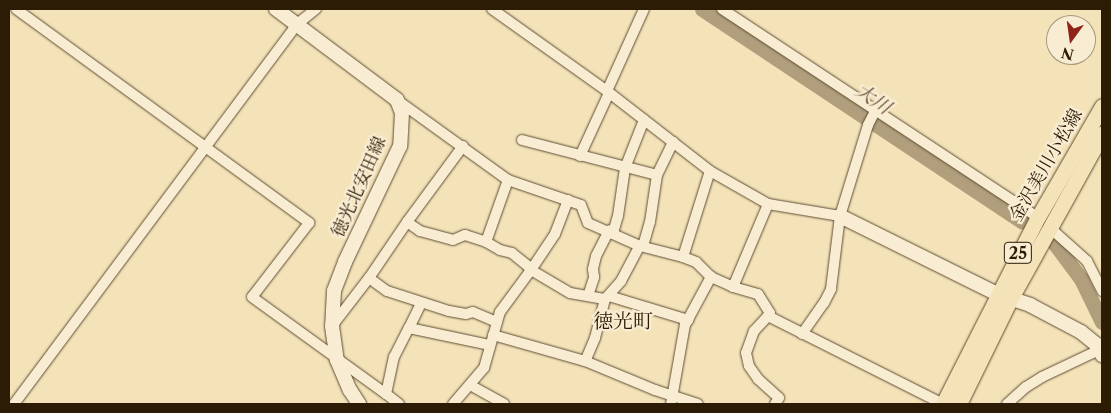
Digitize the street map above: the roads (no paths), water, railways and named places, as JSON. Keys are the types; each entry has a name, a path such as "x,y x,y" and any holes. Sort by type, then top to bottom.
{"main road":[{"path":"276,9 296,26 397,100"},
{"name":"徳光北安田線","path":"359,404 350,390 337,360 332,326 332,304 338,280 400,146 402,113 397,100"},
{"name":"金沢美川小松線","path":"943,404 1004,296 1102,106"},
{"name":"金沢美川小松線","path":"1043,222 1102,134"},
{"path":"840,216 1004,296 1030,305 1081,332 1096,344 1101,353"},
{"name":"金沢美川小松線","path":"959,404 1004,296"}],"street":[{"path":"16,9 309,223 252,297 399,404"},
{"path":"14,404 296,26 316,9"},
{"path":"492,9 608,92 710,171 768,204 840,216"},
{"path":"580,156 644,9"},
{"path":"722,9 874,113 1043,222 1087,261 1102,291"},
{"path":"397,100 508,180 581,205 588,223 611,231 642,246 696,262 711,277 733,287 758,294 770,313 754,331 746,353 749,366 758,379 778,398 774,404"},
{"path":"802,334 824,303 831,289 840,216 868,126 874,113"},
{"path":"588,296 594,277 593,270 596,256 618,216 625,168 644,120"},
{"path":"522,140 657,175"},
{"path":"585,361 595,338 607,297 621,281 642,246 650,222 657,175 673,142"},
{"path":"332,326 369,278 407,222 463,146"},
{"path":"683,257 710,171"},
{"path":"486,242 508,180"},
{"path":"453,404 484,368 493,334 503,307 555,234 568,200"},
{"path":"733,287 768,204"},
{"path":"407,222 420,231 453,240 464,235 512,253 528,266 530,270 570,293 607,297 688,320"},
{"path":"671,401 679,369 680,350 688,320 711,277"},
{"path":"369,278 387,291 421,303 449,312 466,314 473,312 497,322"},
{"path":"386,394 394,357 418,313 421,303"},
{"path":"768,316 943,404"},
{"path":"409,328 490,346"},
{"path":"493,334 585,361 671,401 698,404"},
{"path":"1007,404 1026,387 1042,377 1101,353"},
{"path":"470,385 504,404"}],"waterway":[{"name":"大川","path":"702,9 1022,222"},
{"name":"大川","path":"1052,240 1081,279 1102,322"}],"district":[{"name":"徳光町","path":"623,321"}]}
